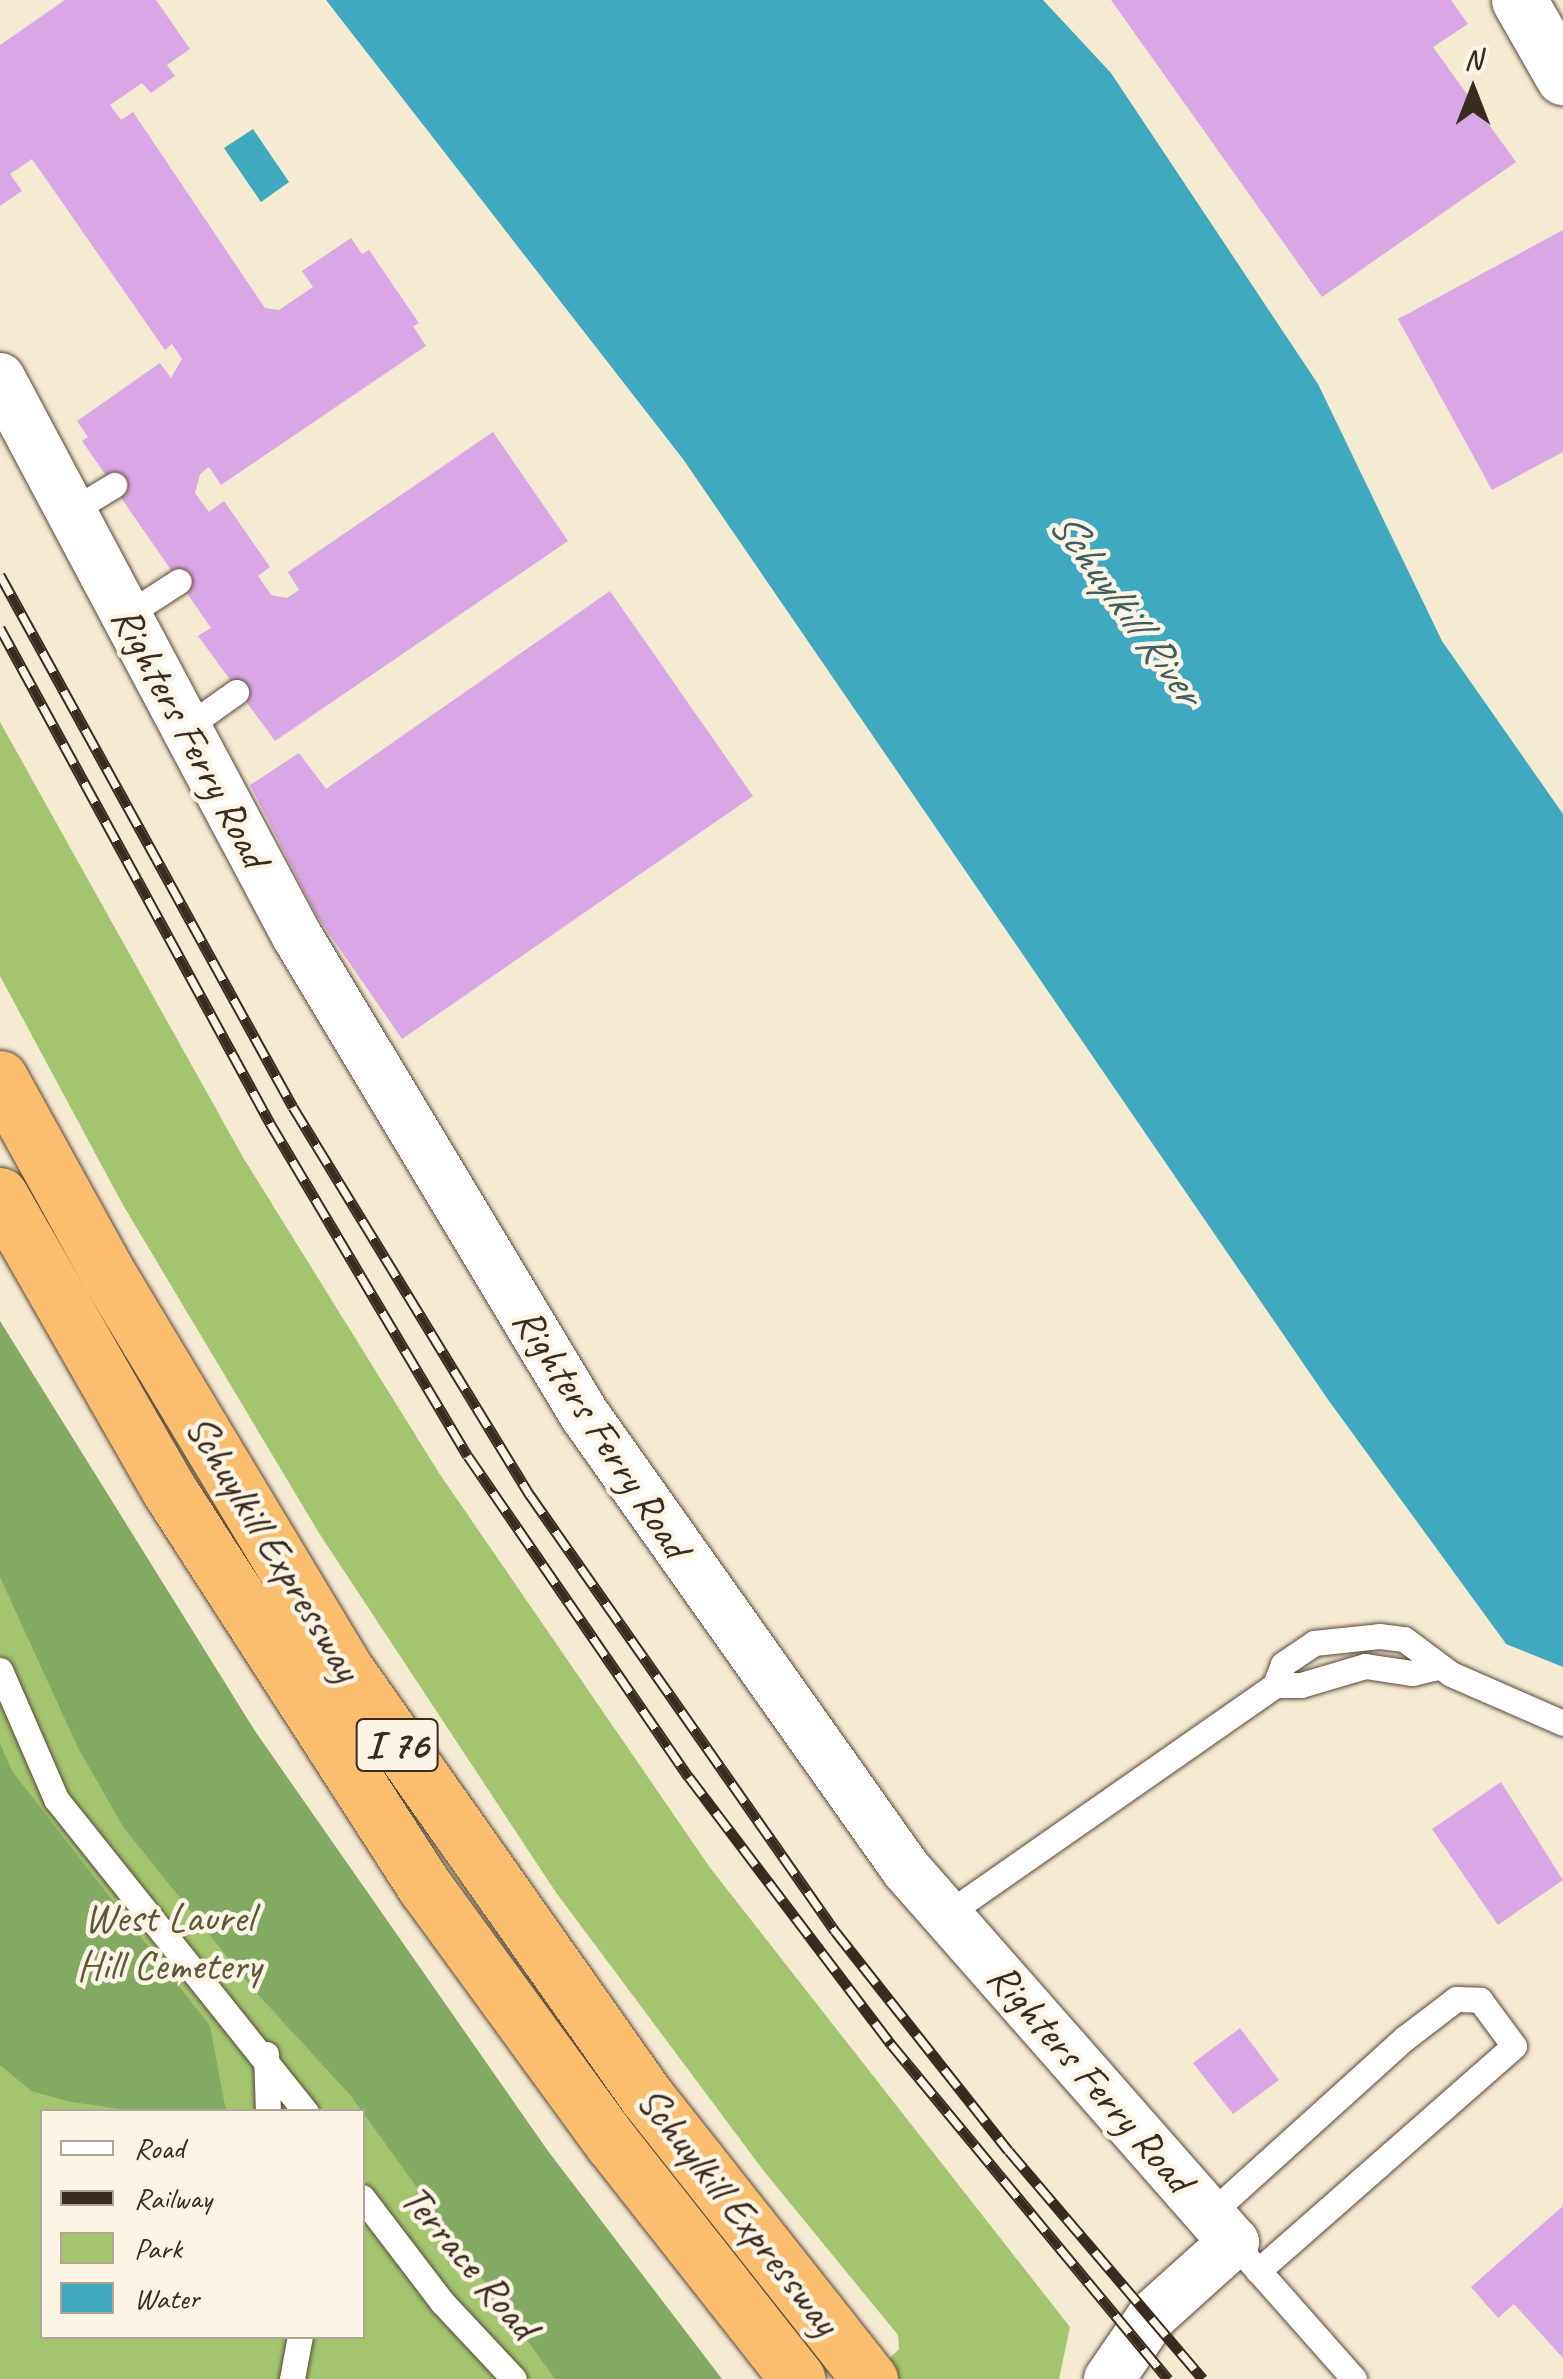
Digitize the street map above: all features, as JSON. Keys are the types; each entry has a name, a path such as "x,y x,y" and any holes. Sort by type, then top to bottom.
{"highway":[{"name":"Schuylkill Expressway","path":"0,1078 110,1277 349,1674 647,2097 866,2374"},
{"name":"Schuylkill Expressway","path":"0,1195 168,1490 415,1872 612,2142 798,2379"}],"street":[{"path":"1520,0 1563,76"},
{"name":"Righters Ferry Road","path":"0,378 297,936 584,1414 894,1854 1234,2242"},
{"path":"1109,2379 1153,2315 1234,2242"}],"lane":[{"path":"70,512 114,485"},
{"path":"125,616 179,581"},
{"path":"184,729 236,692"},
{"path":"947,1914 1275,1685 1301,1685 1366,1666 1412,1673 1438,1667 1563,1724"},
{"path":"0,1670 56,1799 266,2054 304,2109"},
{"path":"1468,1995 1480,2000 1514,2046 1234,2242 1405,2038 1468,1995"},
{"path":"266,2054 268,2109"},
{"name":"Terrace Road","path":"365,2200 442,2302 514,2379"},
{"path":"1234,2242 1354,2379"},
{"path":"292,2379 299,2339"}],"green space":[{"path":"0,722 244,1159 439,1473 711,1869 1070,2327 1059,2379 868,2379 899,2349 898,2335 763,2170 555,1891 319,1533 123,1205 0,976"},
{"path":"0,1321 255,1731 548,2151 722,2379 555,2379 365,2115 365,2109 360,2109 253,1989 124,1828 78,1748 0,1577"},
{"name":"West Laurel Hill Cemetery","path":"0,1333 167,1625 706,2379 0,2379"},
{"path":"0,1743 12,1771 210,2026 226,2109 121,2109 71,2102 31,2091 0,2065"}],"water":[{"name":"Schuylkill River","path":"326,0 1043,0 1111,73 1318,384 1442,641 1563,814 1563,1722 1329,1401 683,459"},
{"path":"253,129 289,182 261,202 224,148"}],"pier":[{"path":"1501,1642 1563,1667 1563,1727 1559,1725"}],"building":[{"path":"65,0 156,0 190,49 167,65 175,76 151,93 142,83 110,105 121,120 133,112 265,308 279,310 313,287 302,271 351,238 362,254 369,250 419,323 413,326 426,346 221,485 209,467 200,474 195,493 209,512 224,501 270,567 258,576 271,595 287,598 299,590 288,572 493,432 568,541 275,741 198,636 211,628 82,441 88,437 77,421 160,363 171,378 182,359 172,344 165,350 32,159 10,174 22,191 0,206 0,45"},
{"path":"1111,0 1451,0 1468,24 1433,47 1516,162 1322,297"},
{"path":"1563,230 1563,452 1492,490 1398,319"},
{"path":"610,591 753,796 402,1039 317,916 250,785 299,753 326,789"},
{"path":"1501,1782 1563,1880 1498,1925 1432,1829"},
{"path":"1240,2028 1279,2080 1233,2114 1193,2063"},
{"path":"1563,2206 1563,2358 1514,2304 1498,2318 1471,2287"}],"railway":[{"path":"0,575 293,1107 530,1495 835,1931 1009,2151 1203,2379"},
{"path":"0,628 270,1123 468,1456 689,1777 891,2044 1168,2379"}]}
